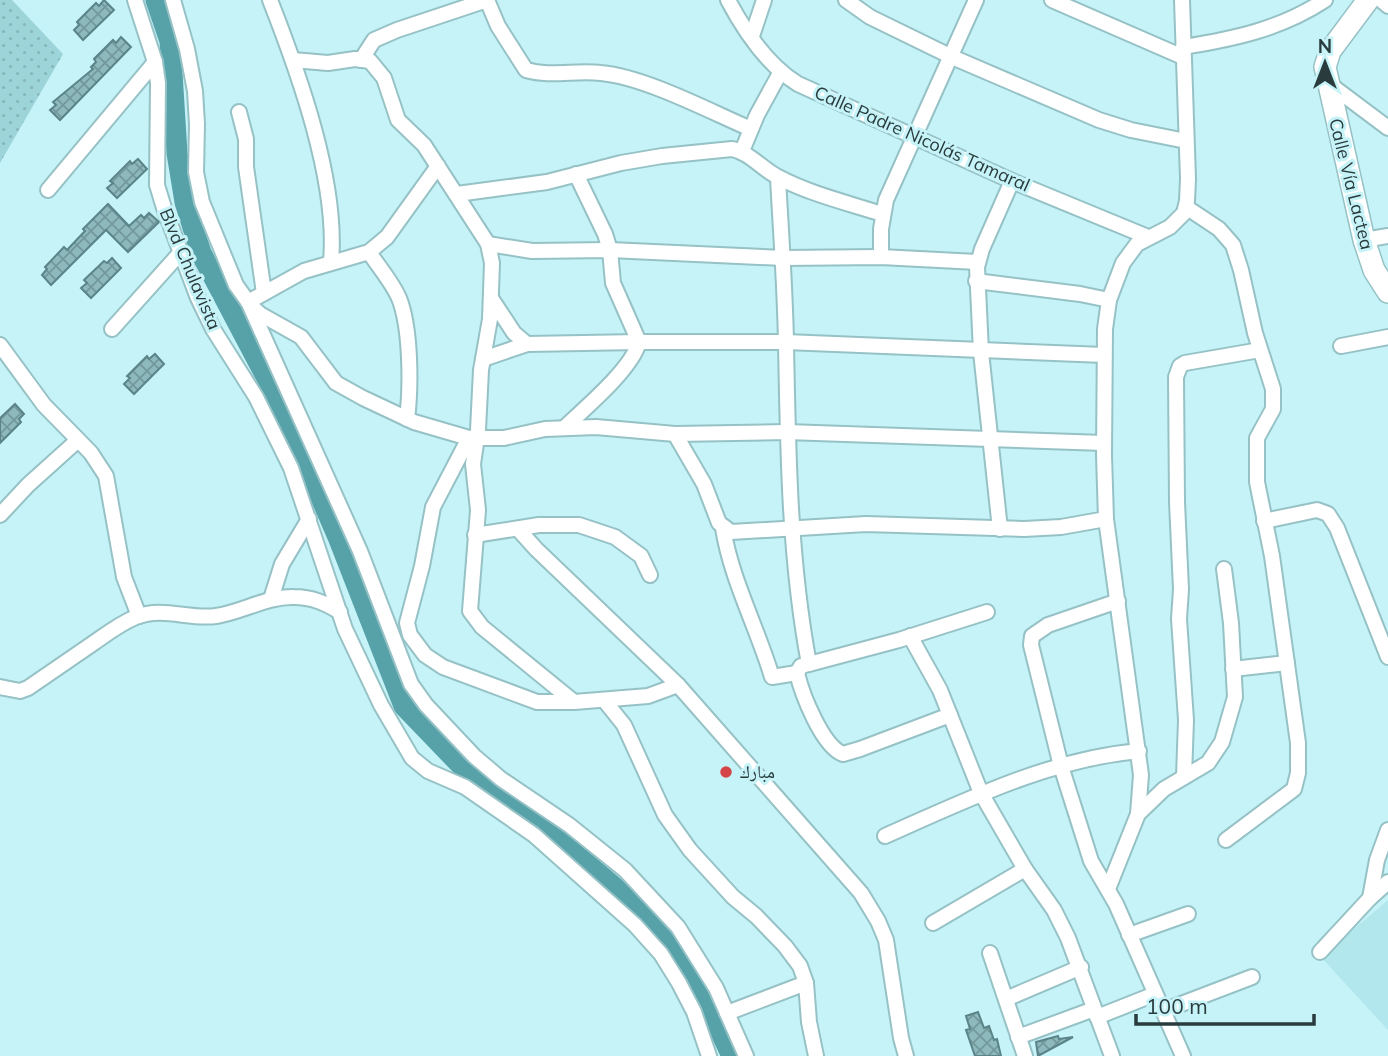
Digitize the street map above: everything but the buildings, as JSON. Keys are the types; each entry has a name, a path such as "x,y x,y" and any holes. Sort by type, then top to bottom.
{"street":[{"name":"Blvd Chulavista","path":"135,0 155,62 158,99 157,185 213,329 256,397 291,468 340,612 358,659 381,705 412,758 428,771 466,787 534,835 572,866 635,925 661,954 679,983 694,1012 709,1056"},
{"path":"173,0 187,49 195,92 196,172 202,202 236,285 260,314 300,337 336,383 407,419 473,438 504,438 531,431 564,428 606,428 675,434 787,432 1104,443"},
{"path":"270,0 307,104 328,188 331,261"},
{"path":"361,60 374,40 487,0 498,26 526,70 538,74 601,72 636,80 751,129"},
{"name":"Calle Padre Nicolás Tamaral","path":"728,0 769,62 798,84 1012,181 1148,237"},
{"path":"752,36 764,0"},
{"path":"846,0 870,17 951,57 1100,120 1131,130 1186,141"},
{"path":"881,257 882,214 896,175 976,0"},
{"path":"1052,0 1183,52 1287,22 1325,0"},
{"path":"1108,890 1138,814 1141,775 1106,519 1104,355 1109,300 1123,263 1131,249 1170,226 1179,219 1186,207 1188,191 1182,0"},
{"name":"Calle Vía Lactea","path":"1368,0 1330,51 1325,67 1364,240 1374,270 1388,292"},
{"path":"1381,0 1388,5"},
{"path":"293,60 328,63 370,61 384,78 398,120 424,145 488,244 492,263 490,319 473,438 478,510 470,611 482,628 574,702"},
{"path":"48,190 155,62"},
{"path":"742,151 780,72"},
{"path":"1327,82 1388,128"},
{"path":"239,112 246,139 246,167 264,293"},
{"path":"457,194 547,182 621,163 732,149 742,151 778,178 882,214"},
{"path":"248,302 304,271 369,252 387,237 438,166"},
{"path":"564,428 620,372 635,353 639,342 613,283 610,250 597,214 576,174"},
{"path":"778,178 791,528 803,668 819,728 831,747 843,754 950,715"},
{"path":"1000,529 989,440 976,281 977,262 1012,181"},
{"path":"1186,207 1219,229 1233,245 1260,350 1271,380 1274,404 1271,414 1258,432 1256,443 1257,482 1272,556 1298,743 1298,773 1294,789 1226,840"},
{"path":"1364,240 1388,236"},
{"path":"488,244 532,251 610,250 783,258 881,257 977,262"},
{"path":"112,329 181,252"},
{"path":"369,252 398,298 404,322 410,390 407,419"},
{"path":"976,281 1041,288 1109,300"},
{"path":"491,298 514,333 527,344"},
{"path":"248,302 360,551 411,684 426,705 474,756 500,779 569,825 625,870 678,927 716,988 746,1056"},
{"path":"1341,346 1388,337"},
{"path":"483,359 527,344 639,342 786,342 1104,355"},
{"path":"0,345 44,405 100,466 109,484 124,577 138,616"},
{"path":"1184,777 1186,720 1179,619 1181,589 1175,377 1180,366 1185,363 1260,350"},
{"path":"675,434 704,484 715,515 723,528 727,554 772,677 987,612"},
{"path":"473,438 433,507 422,566 407,623 410,635 425,655 443,667 537,702 648,696 678,685"},
{"path":"0,515 28,485 78,440"},
{"path":"1264,521 1317,510 1328,514 1337,528 1388,657"},
{"path":"271,599 282,564 309,519"},
{"path":"723,528 731,531 866,524 1000,529 1061,527 1106,519"},
{"path":"475,536 539,525 579,525 615,537 641,556 650,575"},
{"path":"518,528 536,549 678,685 861,893 886,940 906,1056"},
{"path":"1138,814 1164,789 1208,763 1222,742 1235,697 1231,622 1224,569"},
{"path":"0,687 20,691 28,688 124,622 154,612 215,616 271,599 291,596 308,597 340,612"},
{"path":"1118,601 1048,625 1032,636 1031,645 1061,766 1091,861 1108,890 1183,1056"},
{"path":"910,636 940,690 981,793 1025,869 1054,910 1081,967 1112,1056"},
{"path":"1233,669 1287,663"},
{"path":"604,700 624,725 665,815 690,850 733,897 756,915 785,946 800,967 806,983 809,1022 816,1056"},
{"path":"885,836 981,793 1061,766 1110,754 1139,751"},
{"path":"1370,898 1377,860 1388,830"},
{"path":"933,923 1025,869"},
{"path":"1320,952 1388,882"},
{"path":"1129,935 1188,914"},
{"path":"990,953 1026,1056"},
{"path":"1006,999 1081,967"},
{"path":"1163,1011 1252,976"},
{"path":"727,1013 806,983"},
{"path":"1018,1037 1155,994"}],"shaded area":[{"path":"0,0 12,0 63,54 0,163"},
{"path":"1388,900 1388,1030 1321,957"}],"waterway":[{"path":"156,0 170,41 177,153 185,202 201,253 279,401 338,537 404,706 483,788 566,846 627,898 675,953 713,1016 732,1056"}],"place":[{"name":"مبارك","path":"726,772"}]}
